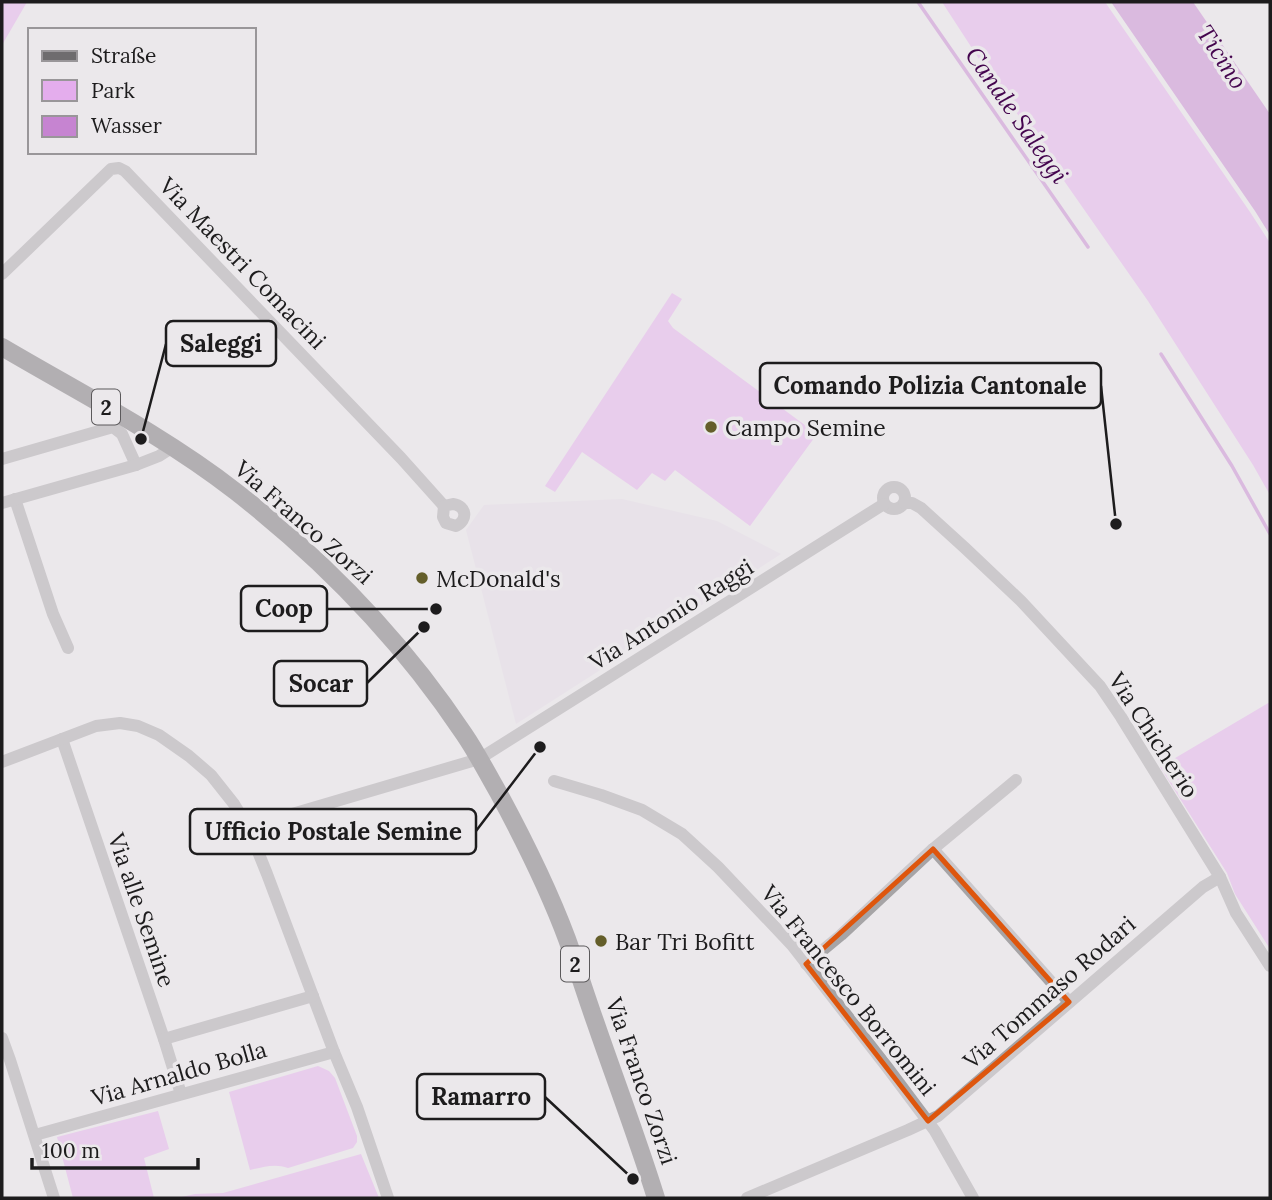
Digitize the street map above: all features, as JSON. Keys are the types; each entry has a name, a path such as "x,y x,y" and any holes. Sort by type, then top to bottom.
{"main road":[{"name":"Via Franco Zorzi","path":"2,347 173,447 234,490 309,553 364,607 422,676 464,734 527,846 562,927 656,1198"}],"street":[{"name":"Via Maestri Comacini","path":"3,270 111,169 119,168 125,171 444,506"},
{"path":"2,459 113,427 122,434 136,465"},
{"path":"2,503 136,465 173,447"},
{"path":"895,486 903,492 904,503 896,509 884,504 882,497 885,490 895,486"},
{"path":"15,499 53,614 68,648"},
{"name":"Via Chicherio","path":"904,503 912,503 921,508 965,548 1021,601 1100,686 1220,877 1236,913 1270,966"},
{"name":"Via Antonio Raggi","path":"248,827 479,759 884,504"},
{"path":"2,762 96,726 120,723 138,726 159,735 189,755 211,775 248,827 357,1107 388,1198"},
{"name":"Via alle Semine","path":"62,739 181,1094"},
{"path":"806,964 841,936 933,849 1016,780"},
{"name":"Via Francesco Borromini","path":"554,781 642,810 682,834 718,867 792,945 929,1121 973,1198"},
{"path":"933,849 1069,1002"},
{"name":"Via Tommaso Rodari","path":"747,1198 938,1116 1203,887 1220,877"},
{"path":"164,1040 313,996"},
{"path":"2,1038 54,1198"},
{"name":"Via Arnaldo Bolla","path":"35,1135 334,1052"}],"highlighted area":[{"path":"933,849 1069,1002 928,1121 806,964"}],"shaded area":[{"path":"622,499 717,521 781,554 516,724 466,530 484,505"}],"green space":[{"path":"2,2 27,2 2,45"},
{"path":"942,2 1105,2 1250,212 1270,243 1270,495 1148,301"},
{"name":"Campo Semine","path":"672,293 682,299 668,321 673,328 817,434 750,526 675,470 665,481 652,473 637,490 582,452 555,492 545,486"},
{"path":"1270,702 1270,949 1235,894 1227,873 1160,767"},
{"path":"318,1066 329,1071 335,1078 357,1142 353,1148 288,1168 274,1166 250,1170 229,1092"},
{"path":"158,1111 169,1149 144,1158 154,1198 73,1198 57,1137"},
{"path":"361,1154 379,1198 177,1198 223,1193"}],"water":[{"name":"Ticino","path":"1111,2 1193,2 1270,114 1270,235 1255,211"}],"waterway":[{"name":"Canale Saleggi","path":"918,2 1088,247"},
{"name":"Canale Saleggi","path":"1161,354 1232,466 1270,534"}],"place":[{"name":"Campo Semine","path":"711,427"},
{"name":"Saleggi","path":"141,439"},
{"name":"Comando Polizia Cantonale","path":"1116,524"},
{"name":"McDonald's","path":"422,578"},
{"name":"Coop","path":"436,609"},
{"name":"Socar","path":"424,627"},
{"name":"Ufficio Postale Semine","path":"540,747"},
{"name":"Bar Tri Bofitt","path":"601,941"},
{"name":"Ramarro","path":"633,1179"}]}
